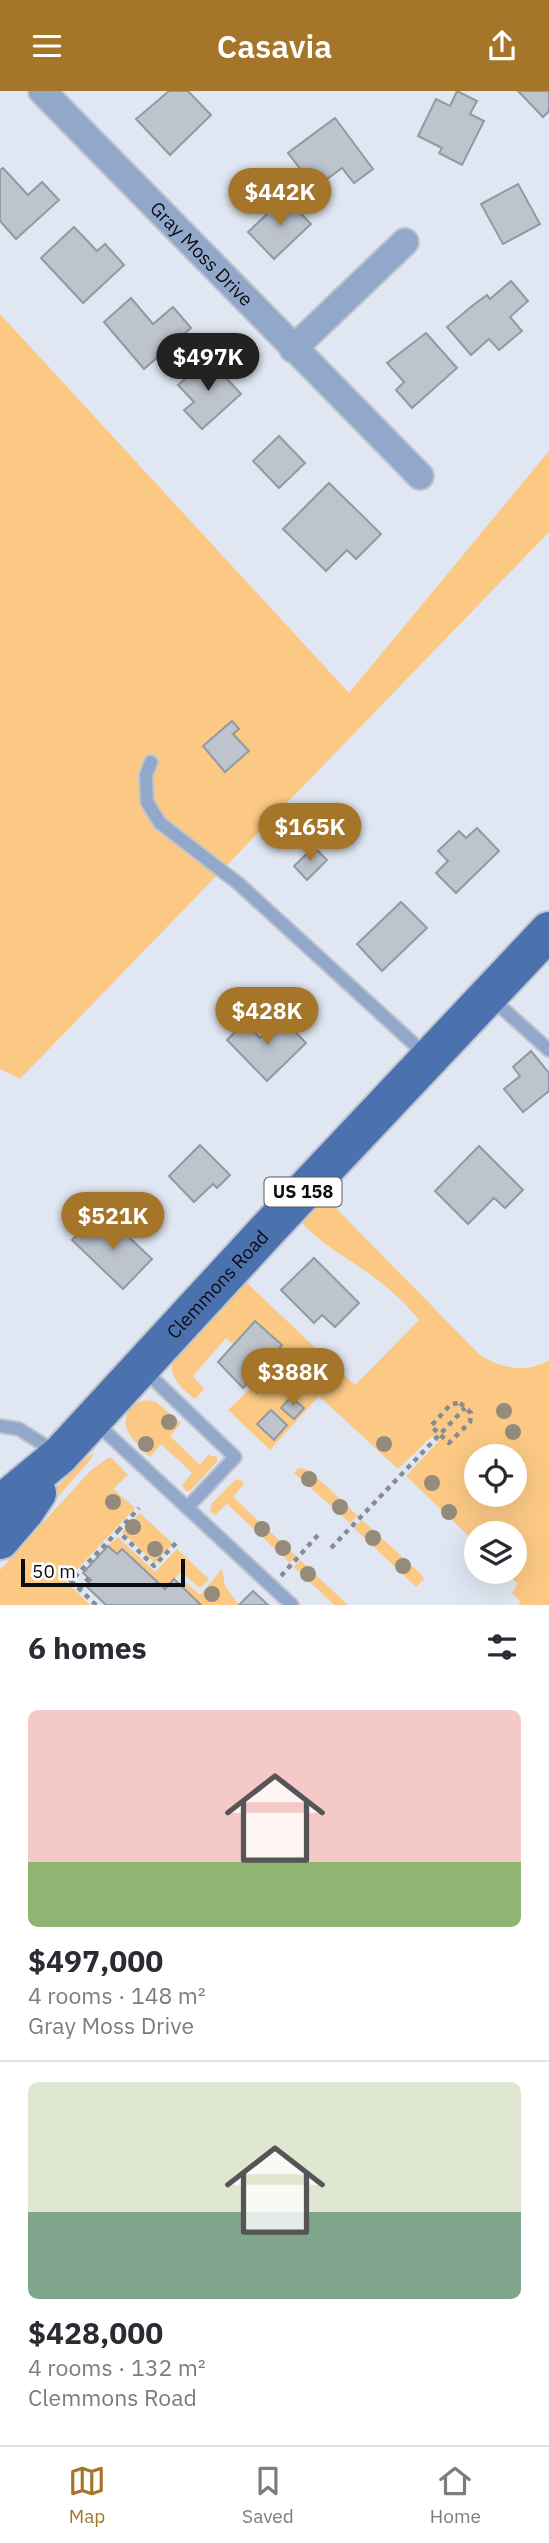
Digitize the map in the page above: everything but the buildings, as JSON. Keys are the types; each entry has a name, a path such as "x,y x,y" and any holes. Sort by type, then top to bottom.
{"main road":[{"name":"Clemmons Road","path":"0,1509 14,1493 60,1455 549,931"},
{"name":"Clemmons Road","path":"0,1540 25,1511 60,1455"}],"street":[{"name":"Gray Moss Drive","path":"58,96 293,349 420,476"},
{"path":"293,349 405,242"}],"lane":[{"path":"151,762 146,775 147,802 160,823 239,884 429,1058"},
{"path":"488,995 549,1050"},
{"path":"140,1367 235,1457 187,1508"},
{"path":"92,1420 292,1605"},
{"path":"0,1426 19,1429 60,1455"}],"path":[{"path":"460,1403 465,1408 471,1413 470,1422 449,1443 431,1426 451,1404 460,1403"},
{"path":"331,1548 465,1408"},
{"path":"96,1605 71,1581 139,1508"},
{"path":"118,1531 154,1566 176,1543"},
{"path":"271,1586 318,1535"},
{"path":"79,1589 89,1578"}],"shaded area":[{"path":"0,314 349,693 549,451 549,532 20,1079 0,1069"},
{"path":"323,1197 481,1356 514,1368 532,1367 549,1360 549,1605 518,1605 521,1602 512,1593 518,1584 527,1584 527,1521 464,1521 464,1532 406,1476 438,1442 432,1436 398,1469 319,1396 270,1450 228,1410 251,1388 257,1392 259,1390 262,1393 265,1390 271,1393 279,1385 261,1368 281,1345 234,1345 226,1338 193,1376 204,1389 195,1399 177,1382 172,1371 173,1359 242,1282 248,1284 355,1385 419,1320 384,1285 318,1238 296,1215"},
{"path":"147,1400 156,1402 181,1423 170,1436 200,1465 208,1455 217,1457 217,1462 190,1491 186,1491 182,1485 192,1473 161,1444 150,1457 134,1441 127,1429 128,1412 136,1404"},
{"path":"93,1454 0,1563 0,1554 32,1516 73,1470"},
{"path":"112,1458 128,1475 113,1489 135,1508 66,1581 90,1605 0,1605 0,1570 90,1471"},
{"path":"299,1468 309,1470 358,1516 350,1523 294,1473"},
{"path":"236,1479 243,1481 243,1485 233,1497 296,1556 290,1563 227,1504 215,1515 210,1511 212,1503"},
{"path":"140,1513 173,1544 155,1563 122,1532"},
{"path":"362,1520 421,1574 424,1579 416,1587 354,1528"},
{"path":"118,1537 155,1572 177,1549 209,1579 200,1588 181,1572 165,1589 122,1549 117,1554 108,1546"},
{"path":"300,1560 348,1605 334,1605 294,1567"},
{"path":"222,1569 225,1586 239,1605 201,1605 180,1585 184,1581 200,1595"}]}
